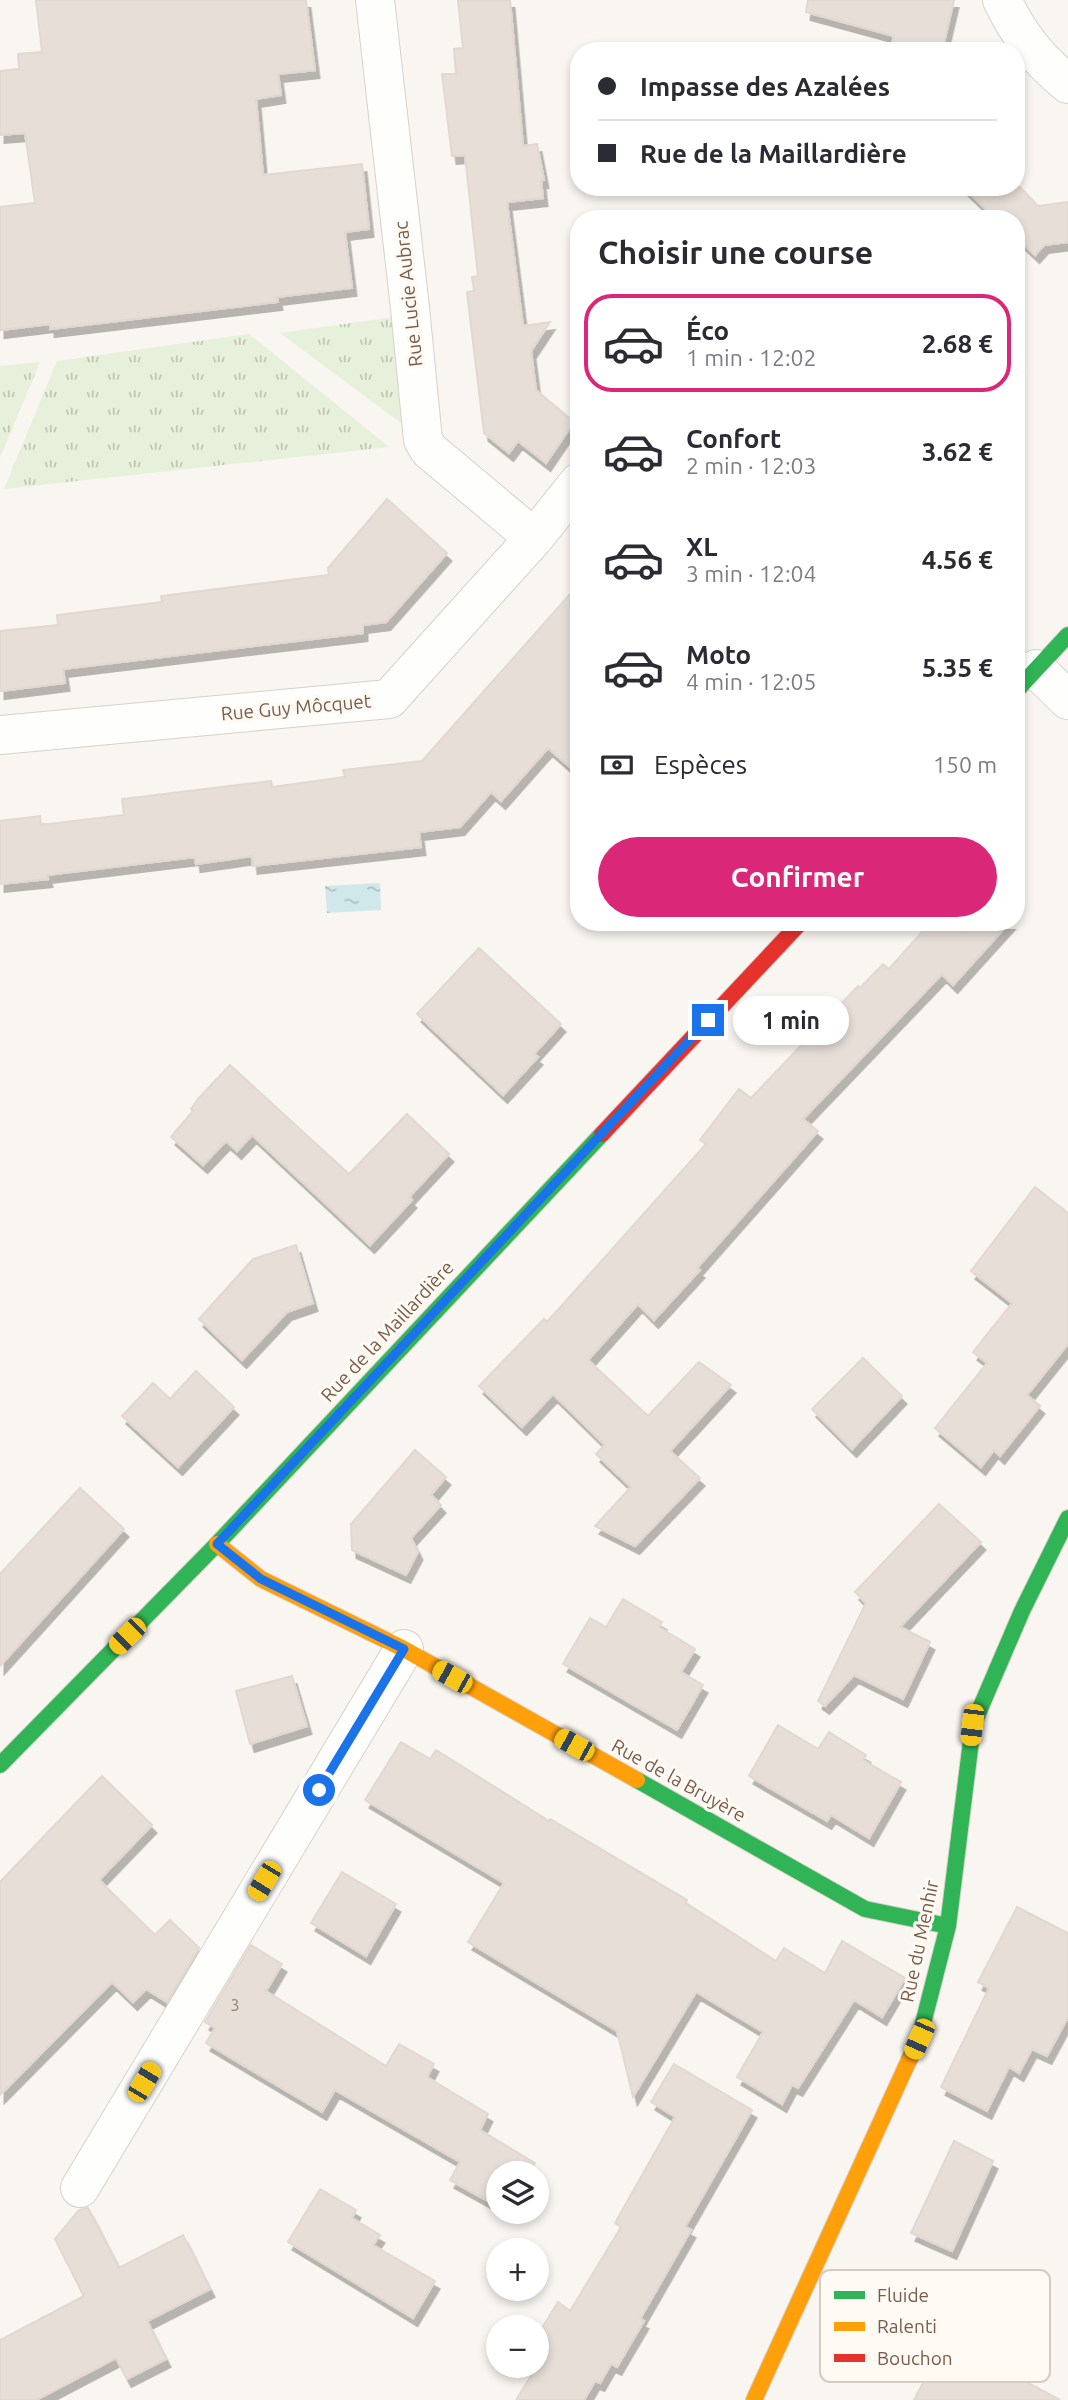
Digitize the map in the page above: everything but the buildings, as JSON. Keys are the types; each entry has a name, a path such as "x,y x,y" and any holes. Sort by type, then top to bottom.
{"street":[{"name":"Rue Lucie Aubrac","path":"375,0 411,309 422,440 429,450 534,538"},
{"path":"1002,0 1039,59 1068,84"},
{"name":"Rue Guy Môcquet","path":"0,736 389,699 534,538 570,493"},
{"path":"1068,635 1026,680 1068,700"},
{"name":"Rue de la Maillardière","path":"0,1765 217,1544 793,931"},
{"name":"Rue du Menhir","path":"754,2400 919,2039 948,1926 972,1725 1022,1611 1068,1518"},
{"name":"Rue de la Bruyère","path":"217,1544 261,1579 404,1649 866,1909 948,1926"},
{"path":"80,2188 404,1649"}],"green space":[{"path":"394,317 409,429 280,333"},
{"path":"249,334 389,447 4,489 57,361"},
{"path":"40,362 0,458 0,366"}],"water":[{"path":"380,883 381,910 327,913 325,886"}],"traffic: fast":[{"path":"1025,681 1068,635"},
{"path":"0,1765 217,1544 602,1134"},
{"path":"909,2060 919,2039 948,1926 973,1725 1022,1611 1068,1518"},
{"path":"637,1780 865,1909 948,1926"}],"traffic: slow":[{"path":"217,1544 261,1579 404,1649 637,1780"},
{"path":"754,2400 909,2060"}],"traffic: jam":[{"path":"602,1134 793,931"}],"route":[{"path":"319,1790 404,1649 261,1579 217,1544 708,1020"}]}
